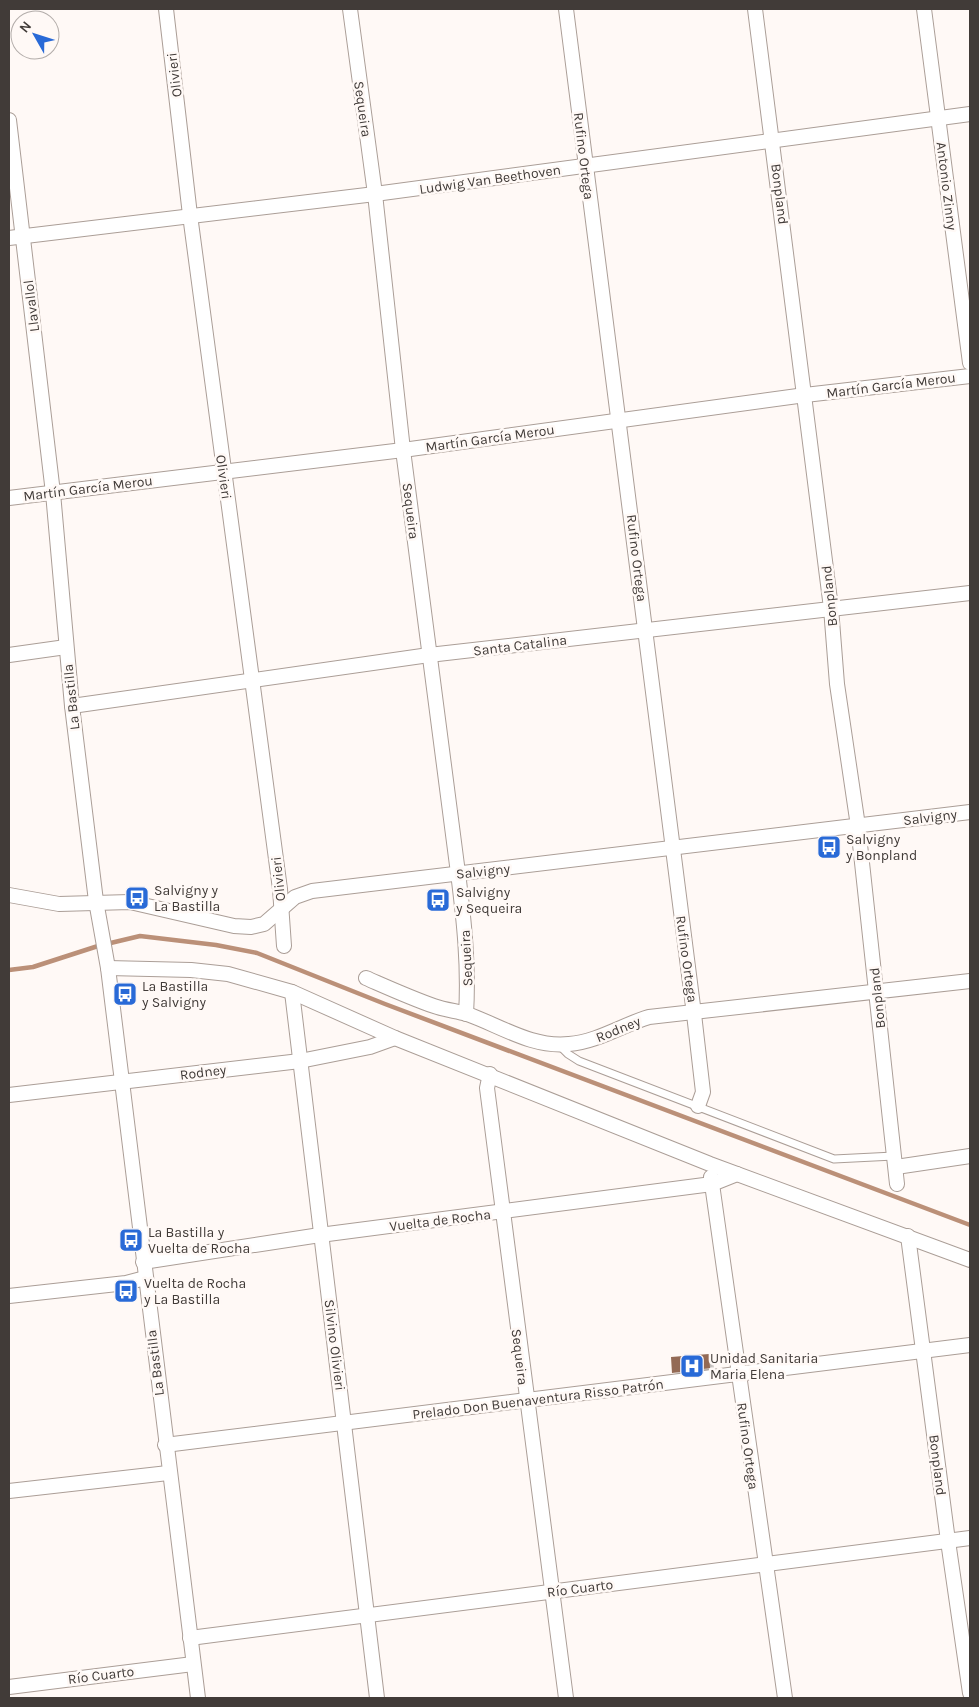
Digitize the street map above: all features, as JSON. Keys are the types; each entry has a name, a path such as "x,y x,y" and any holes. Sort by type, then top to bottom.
{"street":[{"name":"Olivieri","path":"166,9 190,215 252,681 281,908 284,946"},
{"name":"Sequeira","path":"350,9 375,194 403,450 458,873 465,935 468,991 466,1014"},
{"name":"Rufino Ortega","path":"566,9 647,630 672,848 694,1014 703,1092 698,1106"},
{"name":"Bonpland","path":"755,9 805,395 831,608 838,684 858,826 897,1184"},
{"name":"Antonio Zinny","path":"924,9 970,363"},
{"name":"Ludwig Van Beethoven","path":"16,237 375,194 970,114"},
{"name":"Llavallol","path":"9,120 16,237 53,493"},
{"name":"Martín García Merou","path":"9,498 403,450 805,395 970,376"},
{"name":"La Bastilla","path":"53,493 72,706 96,902 108,968 168,1473 198,1698"},
{"name":"Santa Catalina","path":"72,706 429,655 970,593"},
{"path":"9,655 66,647"},
{"name":"Salvigny","path":"9,895 73,905 96,902 130,902 234,926 251,927 264,924 295,897 312,891 970,812"},
{"path":"108,968 191,970 228,974 292,992 395,1038 490,1074 710,1164 970,1260"},
{"name":"Rodney","path":"366,978 434,1006 466,1014 527,1039 550,1045 595,1039 628,1023 648,1017 694,1014 970,981"},
{"name":"Silvino Olivieri","path":"292,992 377,1698"},
{"name":"Rodney","path":"9,1095 300,1061 370,1047 395,1038"},
{"name":"Sequeira","path":"490,1074 487,1088 502,1213 566,1698"},
{"path":"896,1161 970,1156"},
{"name":"Rufino Ortega","path":"710,1164 738,1375 785,1698"},
{"name":"Vuelta de Rocha","path":"142,1262 320,1235 502,1213 712,1184 737,1174"},
{"name":"Bonpland","path":"908,1236 970,1693"},
{"path":"9,1296 126,1283 145,1278"},
{"name":"Prelado Don Buenaventura Risso Patrón","path":"165,1445 970,1345"},
{"path":"9,1491 168,1473"},
{"name":"Río Cuarto","path":"190,1638 552,1591 765,1566 970,1538"},
{"name":"Río Cuarto","path":"9,1687 193,1664"}],"lane":[{"path":"559,1045 568,1054 580,1061 834,1159 896,1161"}],"building":[{"path":"709,1354 710,1368 672,1373 671,1357"}],"waterway":[{"path":"9,970 33,967 98,946 140,936 216,945 257,953 385,1004 970,1225"}],"place":[{"name":"Salvigny y Bonpland","path":"829,847"},
{"name":"Salvigny y La Bastilla","path":"137,898"},
{"name":"Salvigny y Sequeira","path":"438,900"},
{"name":"La Bastilla y Salvigny","path":"125,994"},
{"name":"La Bastilla y Vuelta de Rocha","path":"131,1240"},
{"name":"Vuelta de Rocha y La Bastilla","path":"126,1291"},
{"name":"Unidad Sanitaria Maria Elena","path":"692,1366"}]}
